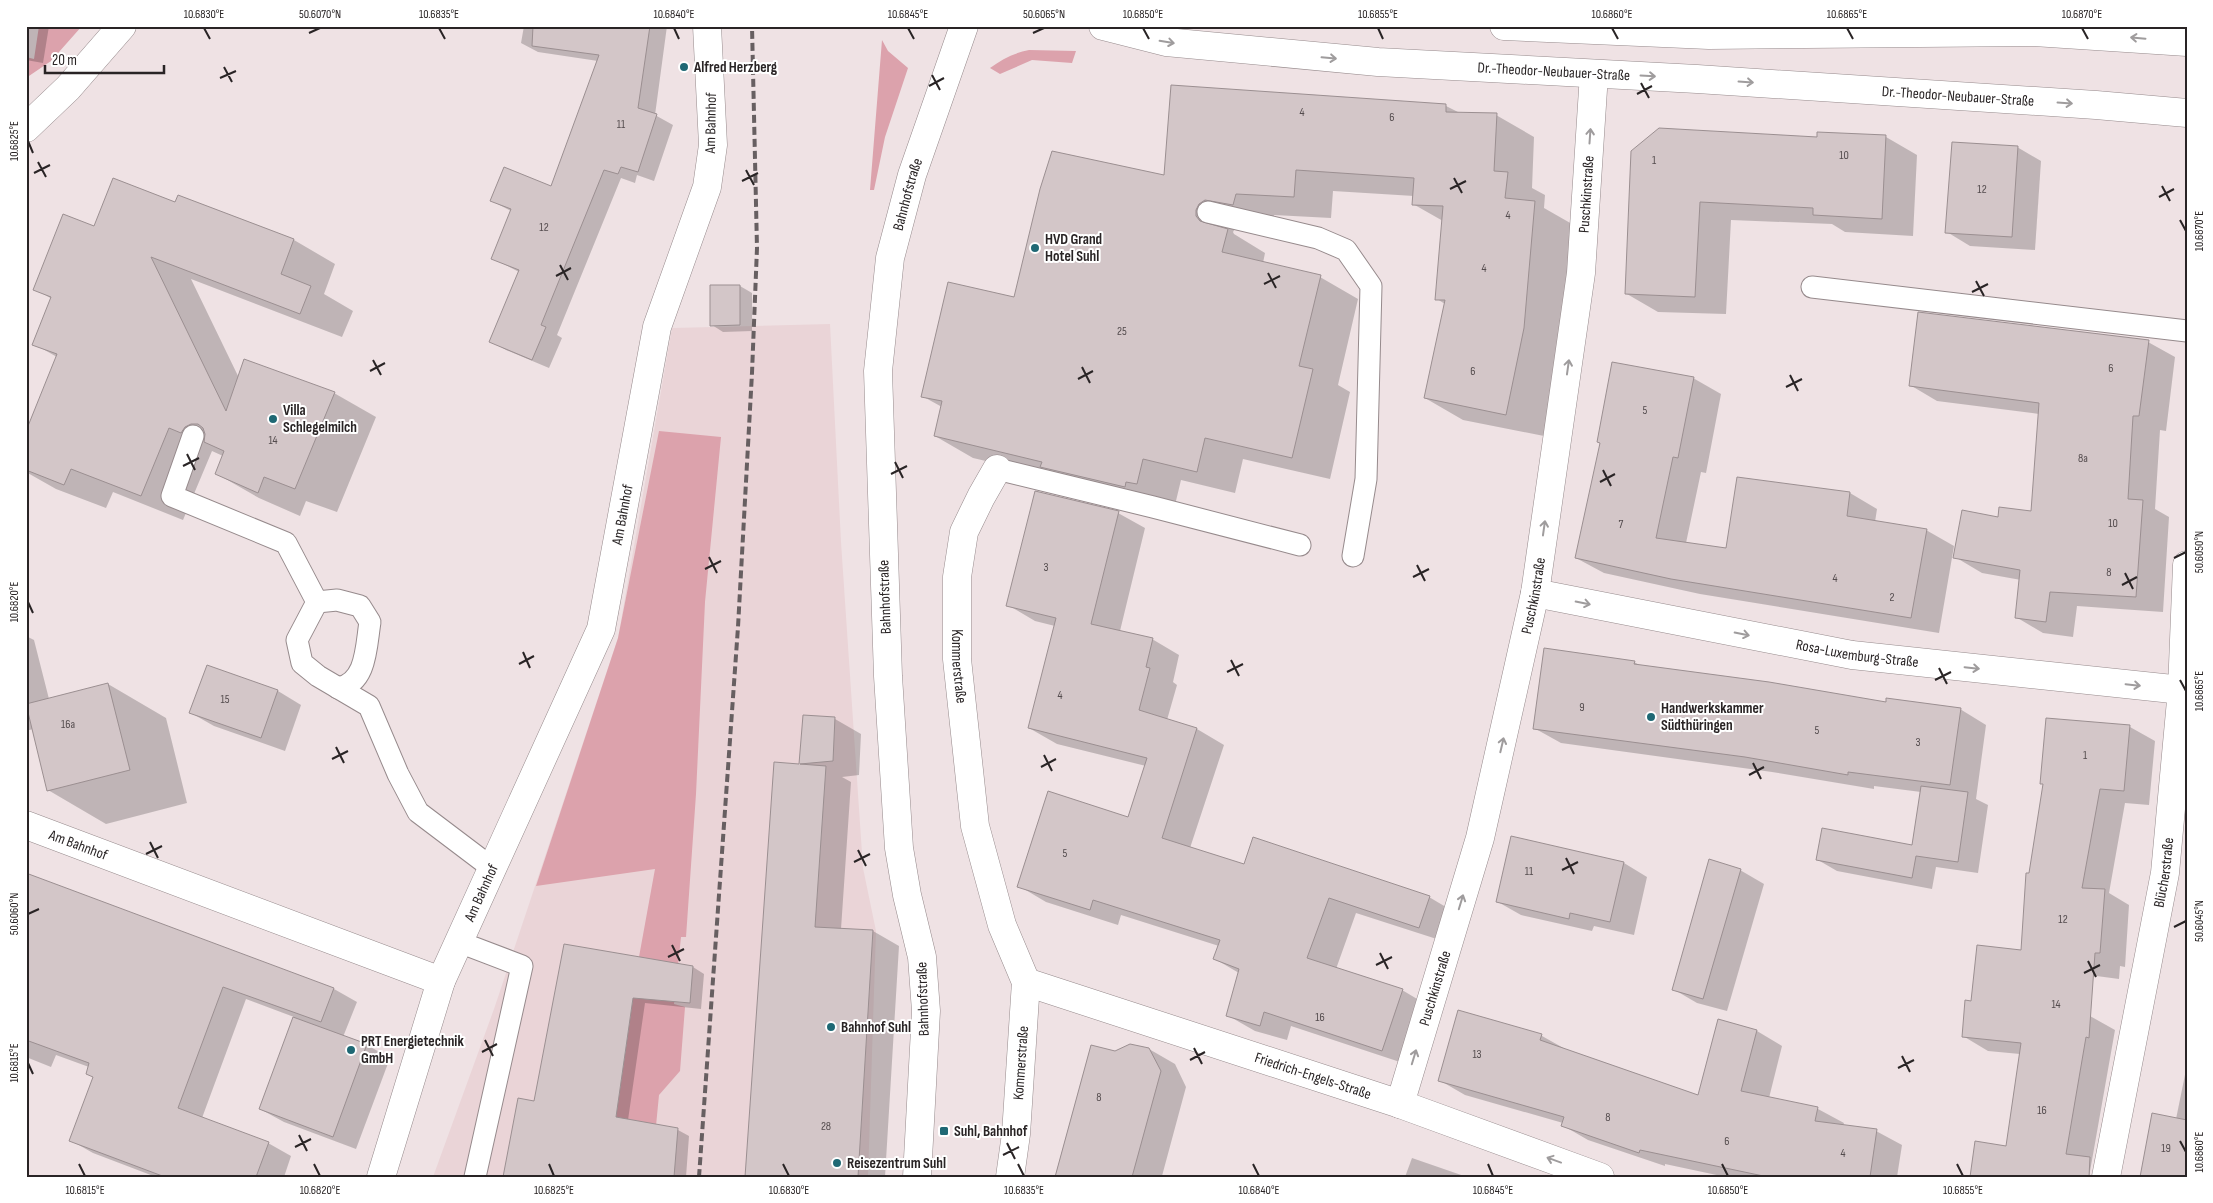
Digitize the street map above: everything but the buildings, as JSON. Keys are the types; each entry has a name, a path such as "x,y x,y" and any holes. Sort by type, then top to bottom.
{"street":[{"path":"26,128 68,88 122,26"},
{"name":"Am Bahnhof","path":"381,1177 440,980 601,629 657,327 706,187 713,145 707,26"},
{"name":"Bahnhofstraße","path":"917,1177 926,1011 922,957 907,895 899,848 888,676 878,371 890,258 912,175 944,77 964,26"},
{"name":"Dr.-Theodor-Neubauer-Straße","path":"1103,26 1166,42 1378,62 2076,104 2187,113"},
{"path":"1504,26 1709,30 2034,32 2187,42"},
{"name":"Puschkinstraße","path":"1400,1104 1480,838 1535,594 1581,273 1594,74"},
{"name":"Kommerstraße","path":"997,469 964,532 957,577 957,659 975,826 1002,925 1026,982 1016,1134 1010,1177"},
{"name":"Blücherstraße","path":"2106,1177 2176,874 2187,564"},
{"name":"Rosa-Luxemburg-Straße","path":"1535,594 1852,655 2182,690"},
{"name":"Am Bahnhof","path":"26,825 440,980"},
{"name":"Friedrich-Engels-Straße","path":"1026,982 1400,1104 1600,1177"}],"lane":[{"path":"1208,212 1318,238 1346,250 1371,286 1366,479 1353,556"},
{"path":"1812,287 2187,331"},
{"path":"193,436 172,496 286,544 317,602"},
{"name":"Kommerstraße","path":"997,469 1300,545"},
{"path":"317,602 337,600 360,606 370,622 361,672 348,686 338,688"},
{"path":"317,602 297,640 302,663 318,676 369,706 398,774 418,812 492,868"},
{"path":"459,942 522,966 475,1177"}],"shaded area":[{"path":"39,26 82,26 51,61 26,78 26,57 34,59"},
{"path":"882,40 888,51 908,68 885,137 874,190 870,190"},
{"path":"1029,50 1076,51 1072,63 1032,60 1000,74 990,68 1008,57"},
{"path":"830,324 841,542 863,868 876,931 868,1177 433,1177 494,1009 618,638 672,328"},
{"path":"659,431 721,437 705,602 696,794 686,937 681,937 674,1004 685,1007 680,1071 659,1095 651,1177 636,1121 616,1117 639,957 655,869 536,886 618,638"}],"railway":[{"path":"699,1177 738,627 752,373 757,248 752,26"}],"place":[{"name":"Alfred Herzberg","path":"684,67"},
{"name":"HVD Grand Hotel Suhl","path":"1035,248"},
{"name":"Villa Schlegelmilch","path":"273,419"},
{"name":"Handwerkskammer Südthüringen","path":"1651,717"},
{"name":"Bahnhof Suhl","path":"831,1027"},
{"name":"PRT Energietechnik GmbH","path":"351,1050"},
{"name":"Suhl, Bahnhof","path":"944,1131"},
{"name":"Reisezentrum Suhl","path":"837,1163"}]}
